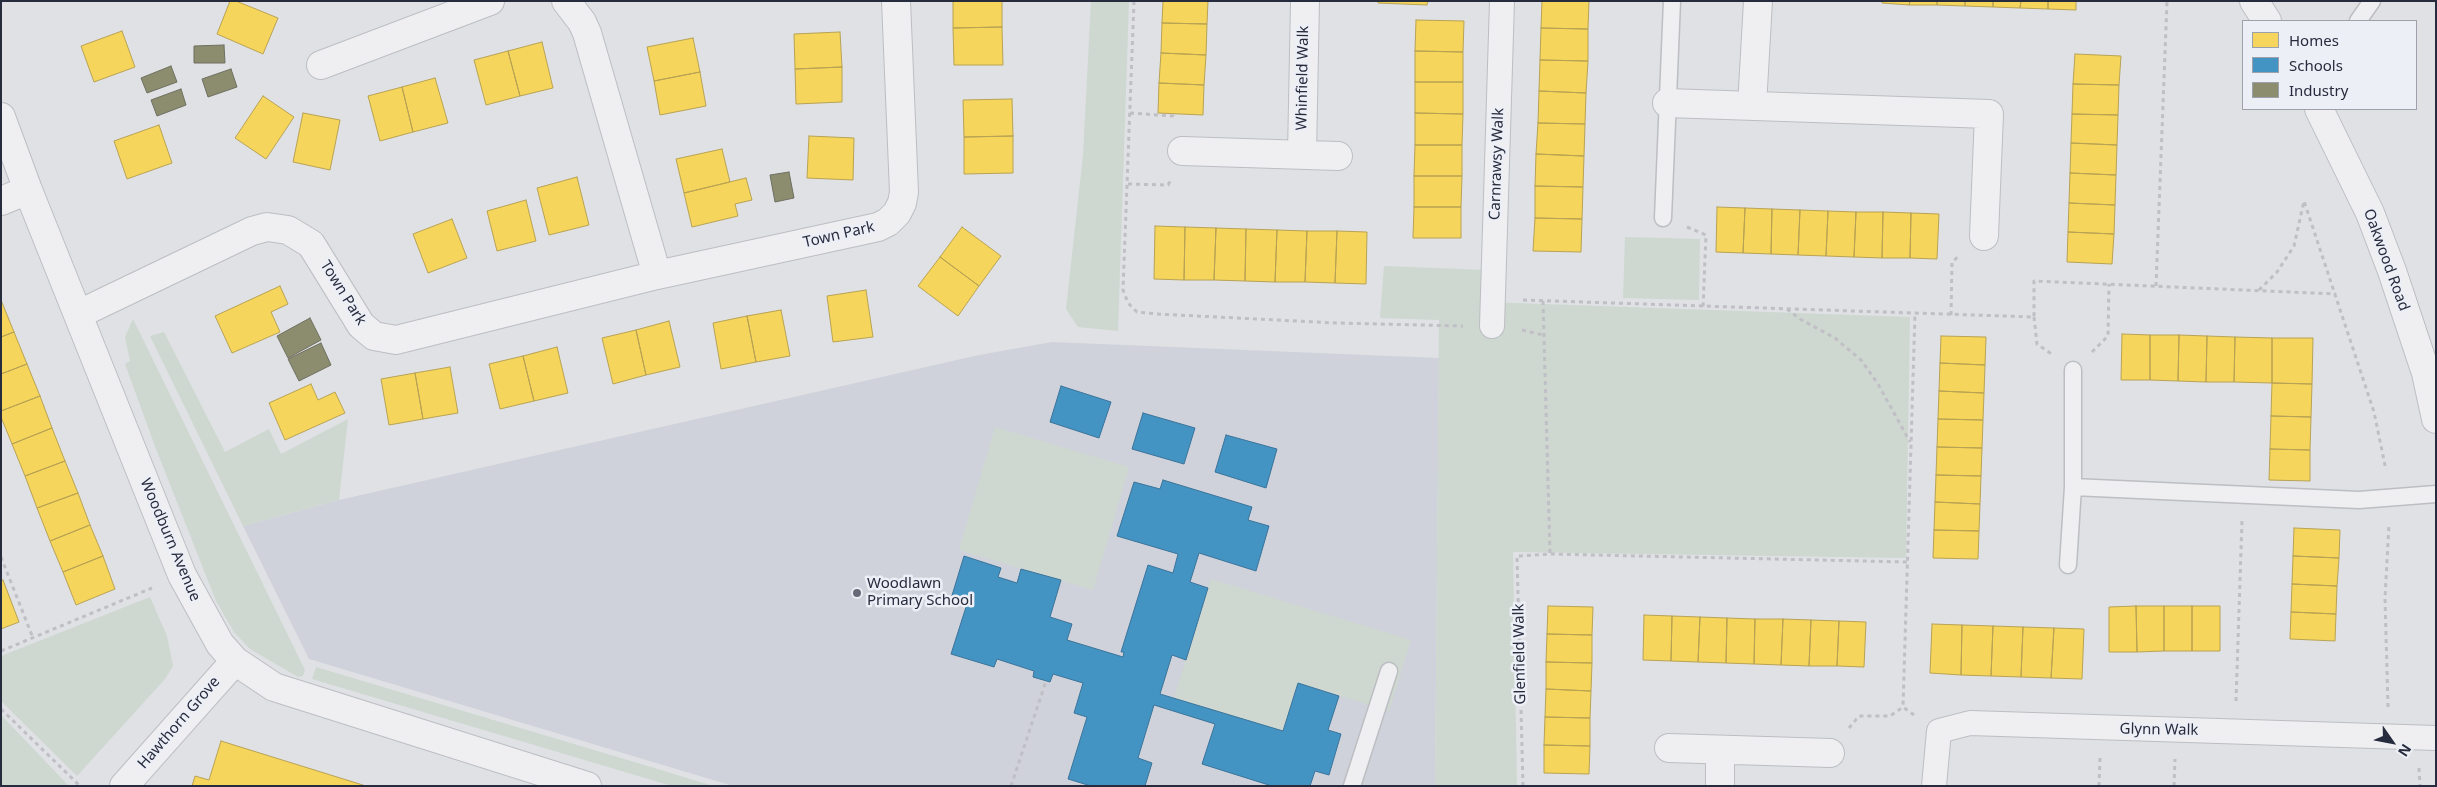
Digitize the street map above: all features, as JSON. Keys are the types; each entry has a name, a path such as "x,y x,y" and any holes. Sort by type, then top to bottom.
{"street":[{"path":"320,65 490,1"},
{"path":"566,1 582,22 587,33 657,274"},
{"name":"Town Park","path":"79,314 252,231 267,227 288,230 311,244 361,325 374,336 389,340 404,339 657,274 878,227 888,222 897,213 902,203 904,192 896,1"},
{"name":"Whinfield Walk","path":"1302,155 1306,1"},
{"name":"Carnrawsy Walk","path":"1492,326 1502,1"},
{"path":"1752,106 1758,1"},
{"path":"2254,1 2266,20"},
{"path":"1667,102 1989,114 1984,236"},
{"name":"Oakwood Road","path":"2319,110 2370,213 2392,270 2426,373 2436,419"},
{"name":"Woodburn Avenue","path":"1,117 28,190 189,592 220,644 235,661 274,687 588,786"},
{"path":"1182,151 1338,156"},
{"path":"1,201 28,190"},
{"name":"Hawthorn Grove","path":"124,786 235,661"},
{"name":"Glynn Walk","path":"1939,731 1970,723 2388,738 2436,738"},
{"path":"1934,786 1939,731"},
{"path":"1669,748 1830,753"},
{"path":"1720,750 1720,786"}],"lane":[{"path":"1663,218 1672,1"},
{"path":"2359,20 2372,1"},
{"path":"2068,565 2073,487 2074,370"},
{"path":"2073,487 2359,500 2436,494"},
{"path":"1352,786 1389,671"}],"path":[{"path":"1134,1 1124,290 1128,303 1137,312 1336,324 1492,326 1543,335"},
{"path":"2156,286 2167,1"},
{"path":"2259,290 2277,272 2294,246 2304,201 2374,412 2391,498 2385,598 2388,738"},
{"path":"1663,218 1706,235 1703,306"},
{"path":"1951,315 1952,262 1984,236"},
{"path":"2109,284 2108,336 2074,370 2037,344 2034,318 2034,281 2109,284 2156,286 2259,290 2336,294"},
{"path":"1492,299 2034,318"},
{"path":"1543,301 1550,554 1907,562"},
{"path":"1787,309 1800,319 1836,338 1861,360 1878,384 1910,442"},
{"path":"1903,707 1915,314"},
{"path":"2236,732 2243,494"},
{"name":"Glenfield Walk","path":"1523,786 1517,556 1550,554"},
{"path":"1,557 33,638"},
{"path":"1,651 182,575"},
{"path":"1011,786 1046,681"},
{"path":"1903,707 1939,731"},
{"path":"1830,753 1859,716 1890,716 1903,707"},
{"path":"1,709 80,786"}],"shaded area":[{"path":"1091,1 1129,1 1118,331 1078,327 1066,309 1083,155"},
{"path":"1625,237 1700,239 1699,300 1623,298"},
{"path":"1384,266 1487,270 1487,302 1910,317 1906,558 1513,552 1517,786 1435,786 1439,320 1380,318"},
{"path":"133,319 305,670 303,676 298,677 250,649 234,632 216,601 156,449 125,364 130,361 125,337"},
{"path":"164,332 225,452 269,429 281,454 348,419 339,500 243,526 150,336"},
{"name":"Woodlawn Primary School","path":"1052,342 1439,358 1435,786 733,786 309,659 243,526 339,500 979,355"},
{"path":"995,427 1129,467 1093,590 959,550"},
{"path":"1211,579 1411,640 1389,711 1298,683 1283,731 1174,698"},
{"path":"150,597 167,636 173,666 165,679 77,776 1,701 1,656"},
{"path":"316,667 713,786 672,786 312,679"},
{"path":"1,715 68,785 67,786 1,786"}],"building: Homes":[{"path":"230,1 236,1 278,18 263,54 217,34"},
{"path":"953,1 1002,1 1002,27 953,28"},
{"path":"1163,1 1208,1 1207,24 1162,23"},
{"path":"1378,1 1428,1 1427,5 1378,3"},
{"path":"1542,1 1589,1 1588,29 1541,28"},
{"path":"1882,1 1910,1 1909,5 1882,3"},
{"path":"1910,1 1937,1 1937,5 1909,5"},
{"path":"1937,1 1965,1 1965,6 1937,5"},
{"path":"1965,1 1993,1 1993,7 1965,6"},
{"path":"1993,1 2021,1 2020,8 1993,7"},
{"path":"2021,1 2048,1 2048,9 2020,8"},
{"path":"2048,1 2076,1 2076,10 2048,9"},
{"path":"1416,20 1464,21 1463,52 1415,51"},
{"path":"1162,23 1207,24 1206,55 1161,53"},
{"path":"1002,27 1003,65 954,65 953,28"},
{"path":"1541,28 1588,29 1588,61 1540,60"},
{"path":"122,31 135,67 94,82 81,46"},
{"path":"840,32 842,67 795,69 794,34"},
{"path":"693,38 700,72 654,81 647,47"},
{"path":"542,42 553,88 520,96 508,51"},
{"path":"508,51 520,96 486,105 474,60"},
{"path":"1415,51 1463,52 1463,82 1415,82"},
{"path":"1161,53 1206,55 1204,85 1159,83"},
{"path":"2075,54 2121,56 2119,85 2073,84"},
{"path":"1540,60 1588,61 1586,93 1539,91"},
{"path":"842,67 842,102 796,104 795,69"},
{"path":"700,72 706,106 660,115 654,81"},
{"path":"435,78 448,123 413,132 402,87"},
{"path":"1415,82 1463,82 1463,114 1415,113"},
{"path":"1159,83 1204,85 1203,115 1158,113"},
{"path":"2073,84 2119,85 2118,115 2072,114"},
{"path":"402,87 413,132 380,141 368,96"},
{"path":"1539,91 1586,93 1585,124 1538,123"},
{"path":"263,96 294,117 266,159 235,138"},
{"path":"1012,99 1013,136 964,137 963,100"},
{"path":"303,113 340,120 330,170 293,162"},
{"path":"1415,113 1463,114 1462,145 1415,145"},
{"path":"2072,114 2118,115 2117,145 2071,143"},
{"path":"1538,123 1585,124 1584,156 1536,154"},
{"path":"159,125 172,163 127,179 114,141"},
{"path":"809,136 854,138 853,180 807,178"},
{"path":"1013,136 1013,173 964,174 964,137"},
{"path":"2071,143 2117,145 2116,175 2070,173"},
{"path":"1415,145 1462,145 1462,176 1414,176"},
{"path":"722,149 730,182 684,193 676,159"},
{"path":"1536,154 1584,156 1583,187 1535,186"},
{"path":"2070,173 2116,175 2115,205 2069,203"},
{"path":"1414,176 1462,176 1461,207 1414,207"},
{"path":"577,177 589,225 549,235 537,188"},
{"path":"746,178 752,200 735,204 738,216 692,227 684,193"},
{"path":"1535,186 1583,187 1582,219 1535,218"},
{"path":"526,200 536,241 497,251 487,211"},
{"path":"2069,203 2115,205 2114,234 2068,232"},
{"path":"1414,207 1461,207 1461,238 1413,238"},
{"path":"1717,207 1745,208 1743,253 1716,252"},
{"path":"1745,208 1772,209 1771,254 1743,253"},
{"path":"1772,209 1800,210 1798,255 1771,254"},
{"path":"1800,210 1828,211 1826,256 1798,255"},
{"path":"1828,211 1856,212 1854,257 1826,256"},
{"path":"1856,212 1883,212 1882,258 1854,257"},
{"path":"1883,212 1911,213 1910,258 1882,258"},
{"path":"1911,213 1939,214 1937,259 1910,258"},
{"path":"1535,218 1582,219 1581,252 1533,251"},
{"path":"452,219 467,258 428,273 413,234"},
{"path":"1155,226 1185,227 1184,280 1154,279"},
{"path":"962,227 1001,256 979,286 940,257"},
{"path":"1185,227 1216,228 1214,280 1184,280"},
{"path":"1216,228 1246,229 1245,281 1214,280"},
{"path":"1246,229 1277,230 1275,282 1245,281"},
{"path":"1277,230 1307,231 1305,282 1275,282"},
{"path":"1307,231 1337,231 1335,283 1305,282"},
{"path":"1337,231 1367,232 1366,284 1335,283"},
{"path":"2068,232 2114,234 2112,264 2067,262"},
{"path":"940,257 979,286 958,316 918,286"},
{"path":"280,286 288,304 271,312 280,332 232,353 215,316"},
{"path":"866,290 873,337 833,342 827,296"},
{"path":"1,300 14,332 1,337"},
{"path":"781,310 790,356 756,362 747,316"},
{"path":"747,316 756,362 721,369 713,323"},
{"path":"669,321 680,367 646,375 636,330"},
{"path":"636,330 646,375 613,384 602,338"},
{"path":"14,332 27,364 1,374 1,337"},
{"path":"2122,334 2150,335 2150,380 2121,380"},
{"path":"2150,335 2179,335 2178,381 2150,380"},
{"path":"2179,335 2207,336 2206,382 2178,381"},
{"path":"1941,336 1986,337 1985,365 1940,363"},
{"path":"2207,336 2235,337 2234,382 2206,382"},
{"path":"2235,337 2272,338 2272,383 2234,382"},
{"path":"2272,338 2313,338 2312,384 2272,383"},
{"path":"557,347 568,393 534,401 523,356"},
{"path":"523,356 534,401 500,409 489,364"},
{"path":"1940,363 1985,365 1984,393 1939,391"},
{"path":"27,364 40,396 1,411 1,374"},
{"path":"450,367 458,413 423,419 415,373"},
{"path":"415,373 423,419 389,425 381,379"},
{"path":"2272,383 2312,384 2311,417 2271,416"},
{"path":"311,384 318,400 335,392 345,413 285,440 269,403"},
{"path":"1939,391 1984,393 1983,420 1938,419"},
{"path":"40,396 52,428 12,444 1,417 1,411"},
{"path":"2271,416 2311,417 2310,450 2270,449"},
{"path":"1938,419 1983,420 1982,448 1937,447"},
{"path":"52,428 65,461 25,476 12,444"},
{"path":"1937,447 1982,448 1981,476 1936,475"},
{"path":"2270,449 2310,450 2310,481 2269,480"},
{"path":"65,461 78,493 37,508 25,476"},
{"path":"1936,475 1981,476 1980,504 1935,502"},
{"path":"78,493 90,525 50,541 37,508"},
{"path":"1935,502 1980,504 1979,531 1934,530"},
{"path":"90,525 103,556 63,572 50,541"},
{"path":"2294,528 2340,530 2339,558 2293,556"},
{"path":"1934,530 1979,531 1978,559 1933,558"},
{"path":"103,556 115,589 76,605 63,572"},
{"path":"2293,556 2339,558 2337,586 2292,584"},
{"path":"3,580 19,622 1,629 1,581"},
{"path":"2292,584 2337,586 2336,614 2291,612"},
{"path":"1548,606 1593,607 1592,635 1547,634"},
{"path":"2136,606 2137,652 2109,652 2109,607"},
{"path":"2136,606 2164,606 2164,651 2137,652"},
{"path":"2164,606 2192,606 2192,651 2164,651"},
{"path":"2192,606 2220,606 2220,651 2192,651"},
{"path":"2291,612 2336,614 2335,641 2290,639"},
{"path":"1644,615 1672,616 1671,661 1643,660"},
{"path":"1672,616 1700,617 1698,662 1671,661"},
{"path":"1700,617 1727,618 1726,663 1698,662"},
{"path":"1727,618 1755,619 1754,664 1726,663"},
{"path":"1755,619 1783,619 1781,665 1754,664"},
{"path":"1783,619 1811,620 1809,666 1781,665"},
{"path":"1811,620 1839,621 1837,666 1809,666"},
{"path":"1839,621 1866,622 1864,667 1837,666"},
{"path":"1932,624 1962,625 1961,675 1930,673"},
{"path":"1962,625 1993,626 1991,676 1961,675"},
{"path":"1993,626 2023,627 2021,677 1991,676"},
{"path":"2023,627 2054,628 2051,678 2021,677"},
{"path":"2054,628 2084,629 2082,679 2051,678"},
{"path":"1547,634 1592,635 1592,663 1546,662"},
{"path":"1546,662 1592,663 1591,691 1546,689"},
{"path":"1546,689 1591,691 1590,718 1545,717"},
{"path":"1545,717 1590,718 1590,746 1544,745"},
{"path":"221,741 366,786 192,786 195,776 209,780"},
{"path":"1544,745 1590,746 1589,774 1544,773"}],"building: Schools":[{"path":"1061,386 1111,402 1099,438 1050,422"},
{"path":"1143,413 1195,428 1184,464 1132,449"},
{"path":"1226,435 1277,449 1266,488 1215,472"},
{"name":"Woodlawn Primary School","path":"1163,480 1252,507 1248,520 1269,526 1256,571 1199,553 1190,582 1208,588 1186,660 1172,655 1160,694 1283,731 1298,683 1339,696 1328,730 1341,734 1329,775 1315,771 1310,786 1272,786 1202,764 1215,724 1154,705 1138,758 1152,763 1145,786 1091,786 1068,779 1087,717 1074,713 1083,683 1053,674 1050,682 1033,677 1034,671 997,659 994,667 951,654 966,607 950,602 964,556 1001,568 998,577 1017,583 1021,569 1061,580 1050,617 1072,624 1067,640 1123,657 1124,652 1121,652 1148,565 1173,573 1178,554 1117,536 1134,482 1160,489"}],"building: Industry":[{"path":"224,45 225,63 194,63 194,46"},
{"path":"171,66 177,82 147,93 141,78"},
{"path":"231,69 237,87 208,97 202,79"},
{"path":"181,89 186,105 157,116 151,100"},
{"path":"789,172 794,198 775,202 770,175"},
{"path":"310,318 321,340 288,358 277,336"},
{"path":"321,343 331,365 299,381 288,359"}],"place":[{"name":"Woodlawn Primary School","path":"857,593"}]}
